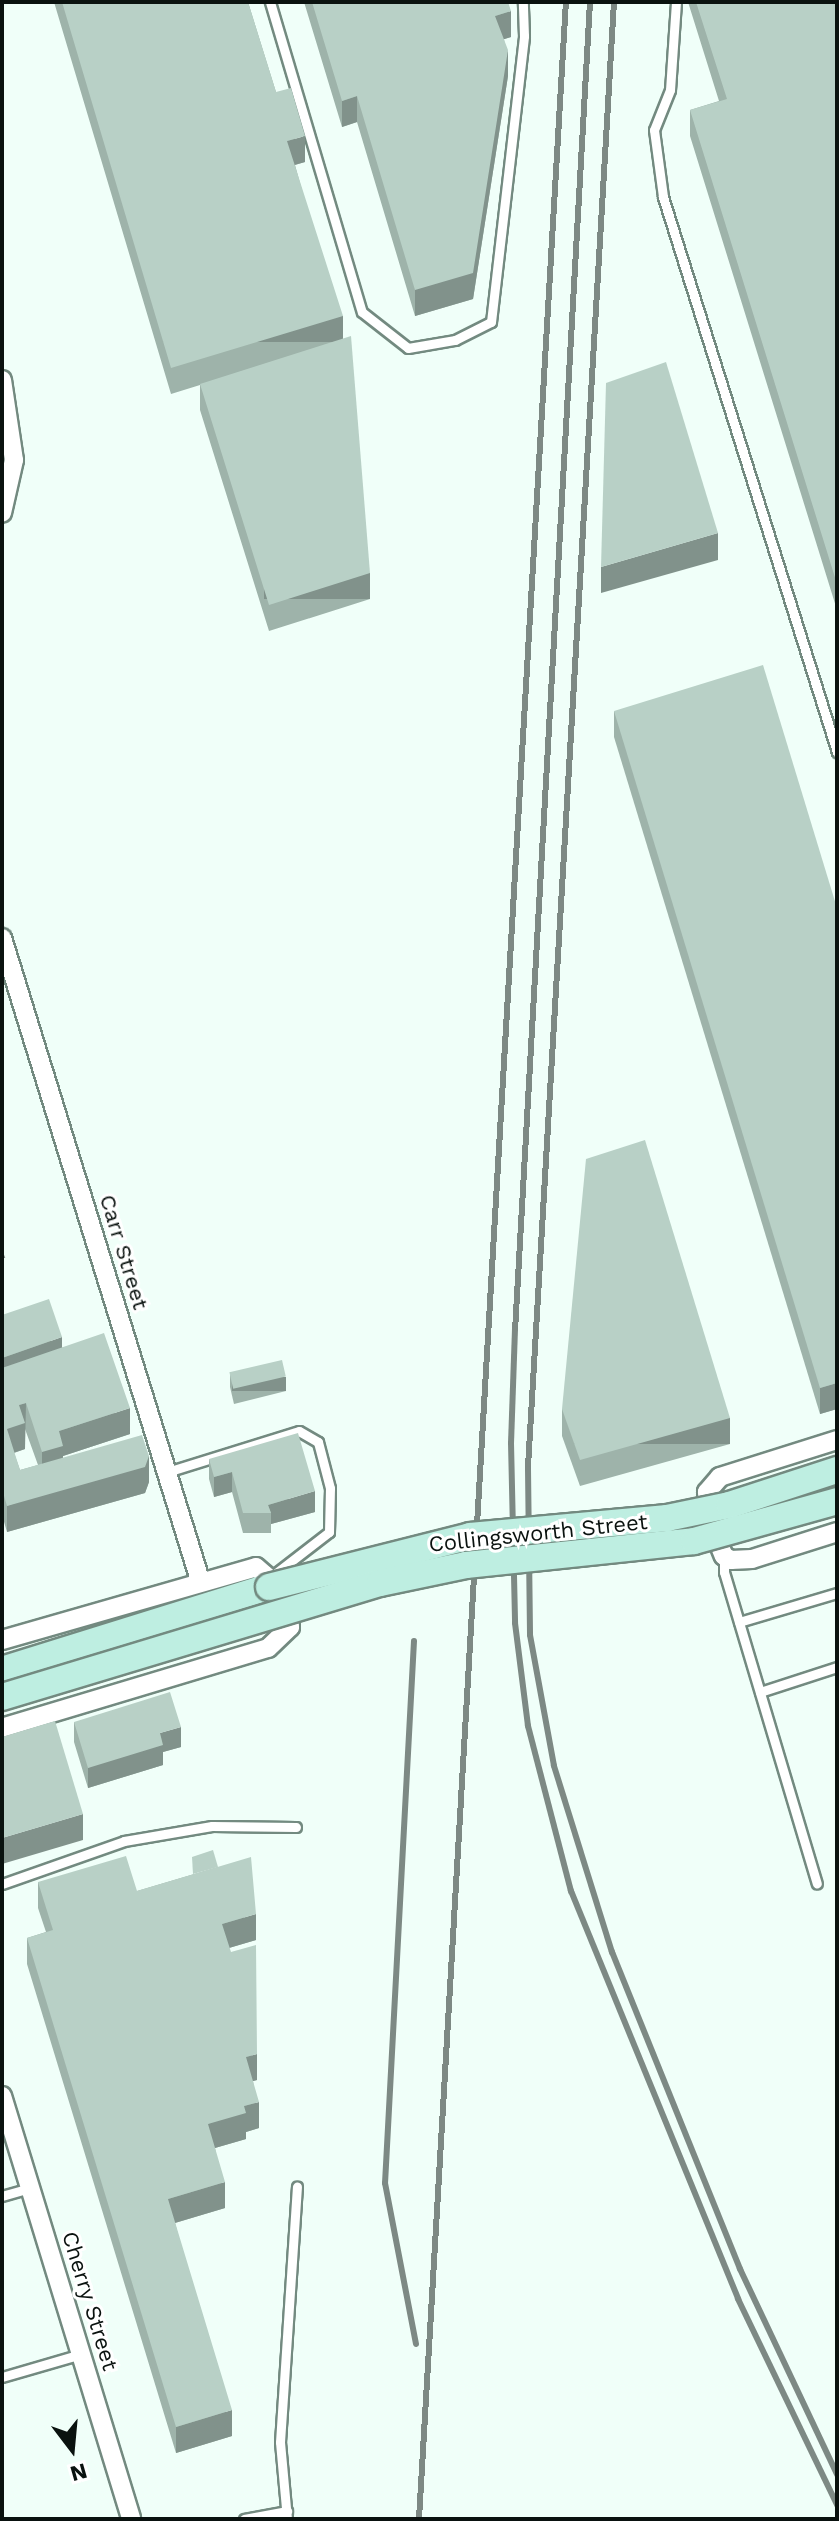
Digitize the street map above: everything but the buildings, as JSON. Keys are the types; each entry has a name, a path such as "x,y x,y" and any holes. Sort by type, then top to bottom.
{"main road":[{"name":"Collingsworth Street","path":"2,1670 396,1551 470,1536 667,1518 729,1505 837,1470"},
{"name":"Collingsworth Street","path":"2,1697 380,1583 466,1565 679,1543 837,1501"}],"street":[{"path":"2,380 14,460 2,513"},
{"name":"Carr Street","path":"2,938 200,1580"},
{"path":"837,1440 712,1483 707,1503 724,1556 752,1559 837,1532"},
{"path":"2,1640 200,1580 256,1567 272,1576 290,1627 268,1648 2,1728"},
{"name":"Cherry Street","path":"2,2096 131,2519"}],"lane":[{"path":"270,2 362,312 408,348 455,340 491,322 524,36 523,2"},
{"path":"676,2 670,90 654,130 663,197 837,752"},
{"path":"167,1472 299,1431 318,1442 330,1488 329,1532 272,1576"},
{"path":"724,1556 739,1622 817,1883"},
{"path":"739,1622 837,1593"},
{"path":"760,1692 837,1667"},
{"path":"2,1884 124,1841 212,1826 296,1827"},
{"path":"244,2519 287,2515 280,2442 297,2187"},
{"path":"2,2196 30,2188"},
{"path":"2,2377 81,2354"}],"railway":[{"path":"419,2519 566,2"},
{"path":"590,2 515,1329 511,1443 515,1623 528,1726 571,1891 738,2299 837,2505"},
{"path":"614,2 528,1469 530,1635 554,1766 612,1952 740,2269 837,2474"},
{"path":"414,1641 385,2183 416,2344"}]}
